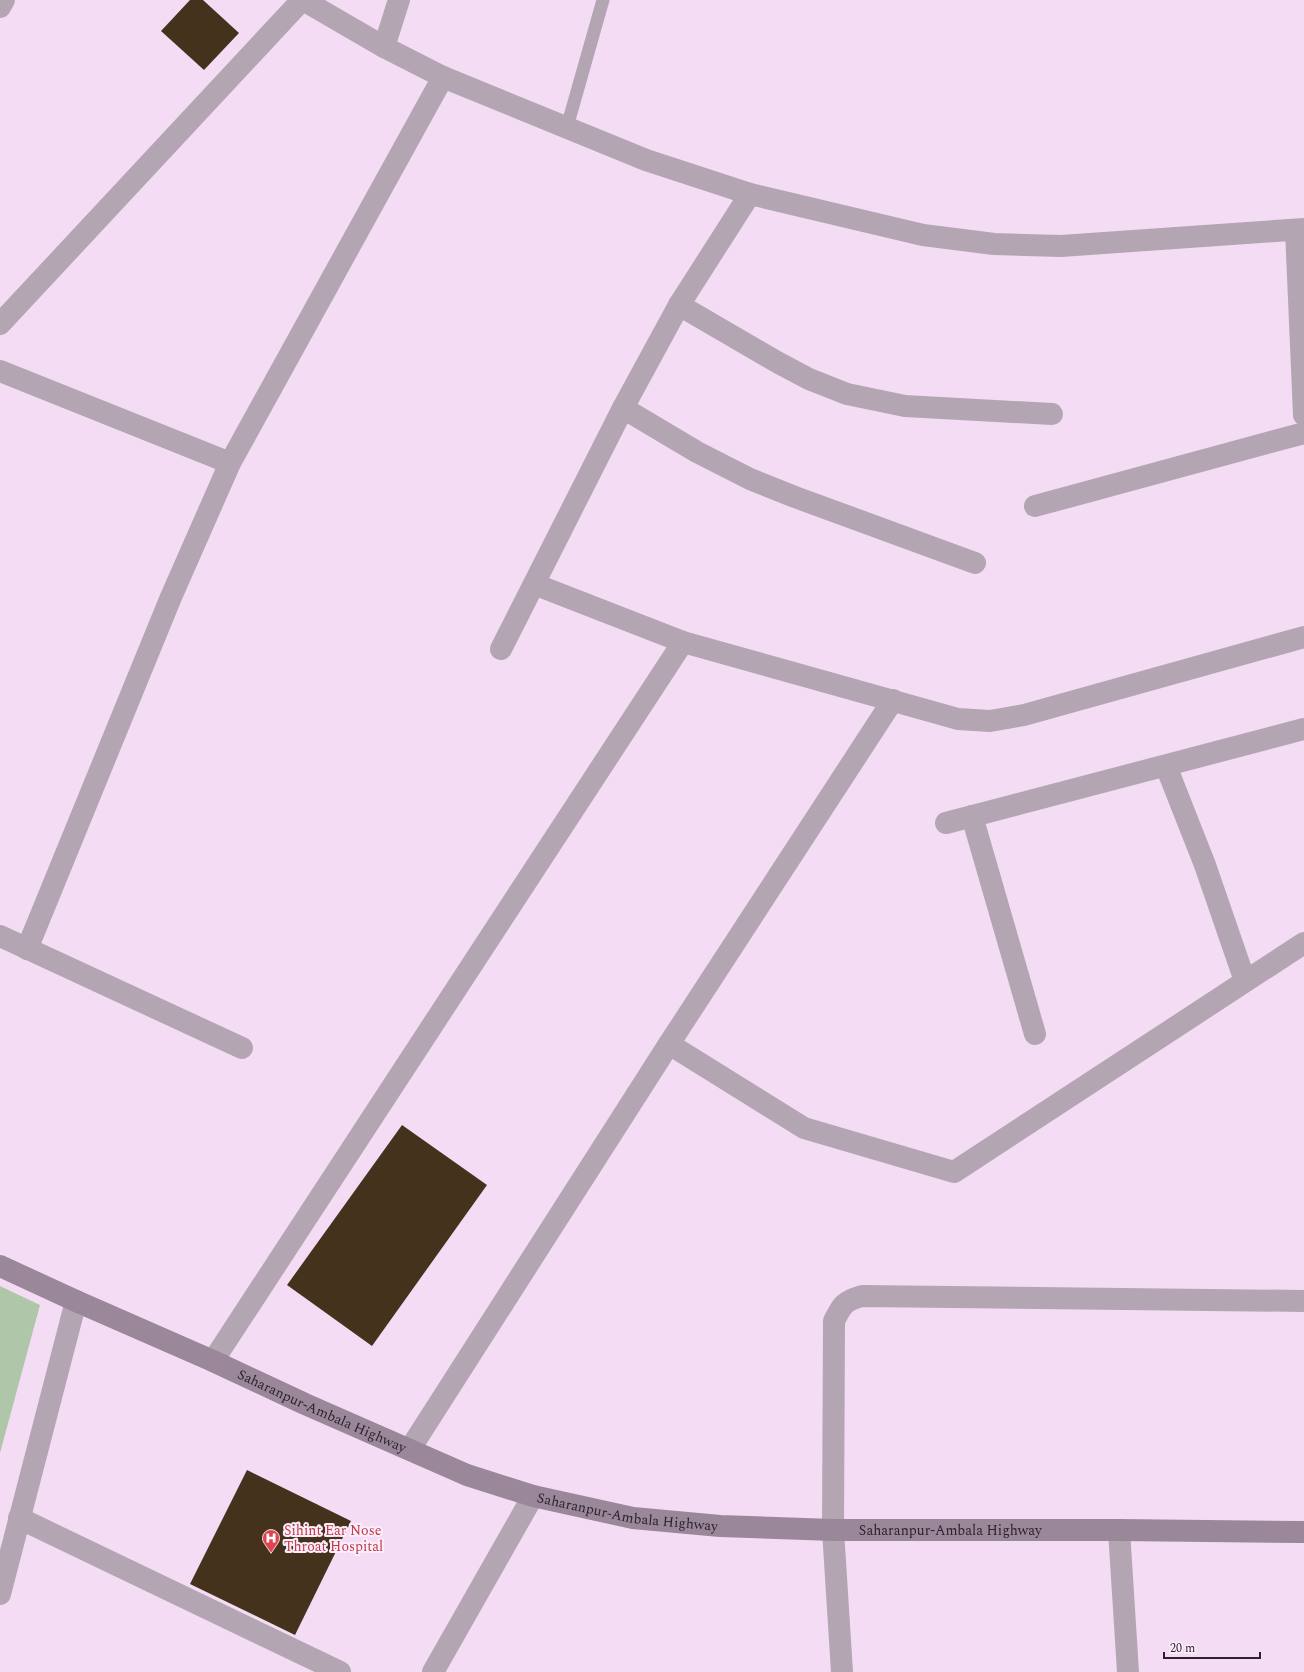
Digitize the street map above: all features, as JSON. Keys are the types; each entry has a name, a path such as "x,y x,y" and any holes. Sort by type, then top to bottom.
{"main road":[{"name":"Saharanpur-Ambala Highway","path":"0,1266 76,1301 213,1360 305,1404 467,1475 533,1496 633,1518 720,1526 833,1530 1119,1530 1304,1532"}],"street":[{"path":"0,7 4,0"},
{"path":"0,324 303,0 384,47 443,77 567,126 646,160 750,194 923,235 994,244 1061,246 1300,230 1304,415"},
{"path":"384,47 399,0"},
{"path":"27,949 171,597 230,463 443,77"},
{"path":"501,649 623,408 679,305 750,194"},
{"path":"679,305 809,379 847,394 905,406 1052,414"},
{"path":"0,371 230,463"},
{"path":"623,408 697,452 750,479 795,497 975,562"},
{"path":"1035,506 1304,433"},
{"path":"534,584 683,642 958,719 990,721 1024,715 1304,637"},
{"path":"213,1360 683,642"},
{"path":"410,1449 669,1044 892,700"},
{"path":"946,823 1304,729"},
{"path":"1166,766 1205,865 1245,981"},
{"path":"972,816 1035,1034"},
{"path":"0,936 242,1048"},
{"path":"669,1044 804,1128 954,1172 1304,943"},
{"path":"842,1672 833,1530 834,1321 839,1310 848,1300 862,1296 1304,1301"},
{"path":"0,1594 76,1301"},
{"path":"433,1672 533,1496"},
{"path":"19,1518 340,1672"},
{"path":"1119,1530 1128,1672"}],"lane":[{"path":"567,126 603,0"}],"green space":[{"path":"0,1286 40,1305 0,1453"}],"building":[{"path":"190,0 203,0 239,33 204,70 161,31"},
{"path":"402,1125 487,1185 372,1346 287,1285"},
{"path":"247,1470 351,1521 295,1635 190,1584"}],"place":[{"name":"Sihint Ear Nose Throat Hospital","path":"271,1553"}]}
